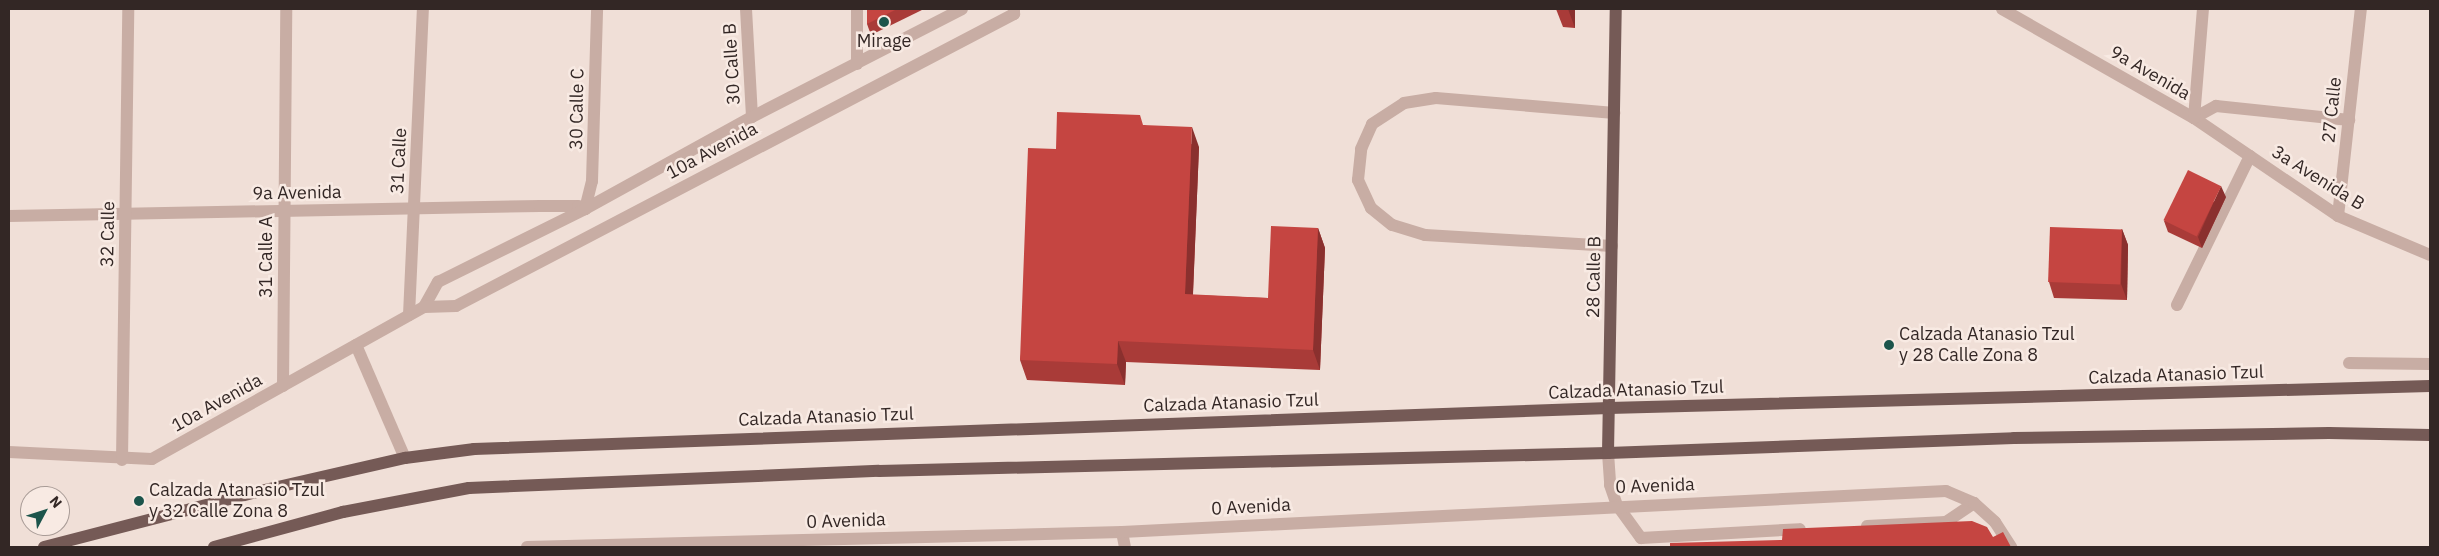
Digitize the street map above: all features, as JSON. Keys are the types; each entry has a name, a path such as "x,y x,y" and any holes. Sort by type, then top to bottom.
{"main road":[{"name":"28 Calle B","path":"1608,453 1616,9"},
{"name":"Calzada Atanasio Tzul","path":"44,547 256,492 405,458 503,448 1609,408 2430,386"},
{"path":"214,547 343,512 469,488 879,471 1608,453 2024,438 2329,433 2430,435"}],"street":[{"name":"32 Calle","path":"122,460 128,9"},
{"name":"31 Calle A","path":"283,386 286,9"},
{"name":"31 Calle","path":"409,315 423,9"},
{"name":"30 Calle C","path":"585,210 592,181 597,9"},
{"name":"30 Calle B","path":"746,9 752,117"},
{"path":"857,9 857,64"},
{"name":"10a Avenida","path":"424,307 438,282 585,210 752,117 962,9"},
{"name":"9a Avenida","path":"2002,9 2194,118 2216,106 2349,120"},
{"path":"2194,118 2203,9"},
{"name":"27 Calle","path":"2338,216 2361,9"},
{"name":"10a Avenida","path":"9,452 122,460 152,459 424,307 456,306 1014,11"},
{"path":"1612,246 1426,235 1392,225 1372,208 1358,180 1361,149 1372,124 1404,103 1436,98 1614,114"},
{"name":"3a Avenida B","path":"2194,118 2338,216 2430,255"},
{"path":"2177,305 2250,156"},
{"name":"9a Avenida","path":"9,216 578,206 585,210"},
{"path":"356,345 405,458"},
{"path":"2349,363 2430,364"},
{"name":"28 Calle B","path":"1608,453 1610,485 1617,505 1641,538 1818,528"},
{"name":"0 Avenida","path":"526,547 1122,532 1617,505 1946,491 1974,503 1995,522 2011,547"},
{"path":"1857,526 1946,522 1974,503"},
{"path":"1122,532 1125,547"}],"building":[{"path":"867,9 897,9 867,24"},
{"path":"1057,112 1140,115 1143,125 1192,127 1185,294 1268,298 1271,226 1318,228 1313,350 1118,341 1117,364 1020,360 1028,148 1056,149"},
{"path":"2188,170 2221,186 2197,237 2163,220"},
{"path":"2050,227 2122,230 2120,284 2048,282"},
{"path":"1972,521 1987,527 1993,537 2003,532 2011,547 1670,547 1670,543 1782,540 1783,529"}],"place":[{"name":"Mirage","path":"884,22"},
{"name":"Calzada Atanasio Tzul y 28 Calle Zona 8","path":"1889,345"},
{"name":"Calzada Atanasio Tzul y 32 Calle Zona 8","path":"139,501"}]}
